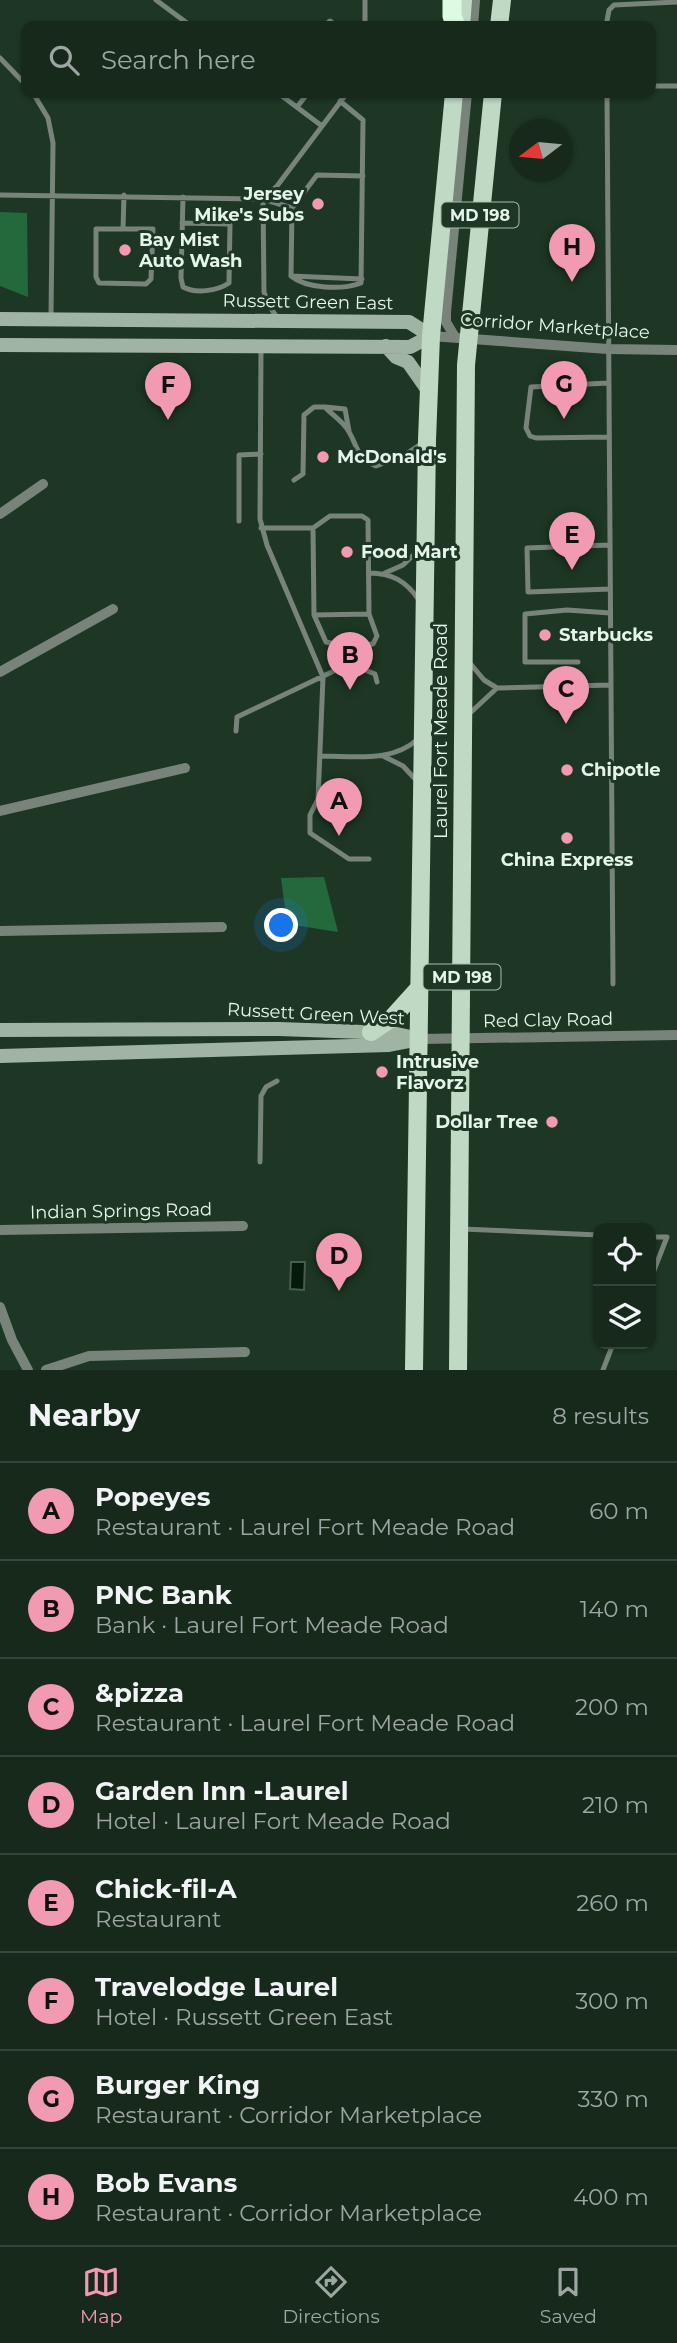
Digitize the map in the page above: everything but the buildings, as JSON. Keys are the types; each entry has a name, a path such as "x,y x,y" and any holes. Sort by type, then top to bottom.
{"highway":[{"path":"452,0 452,16 455,21"}],"main road":[{"path":"459,21 463,0"},
{"path":"500,21 502,0"},
{"name":"Laurel Fort Meade Road","path":"414,1370 420,1039 423,605 430,336 454,98"},
{"name":"Laurel Fort Meade Road","path":"458,1370 462,337 492,98"},
{"path":"371,1032 391,1018 420,988"}],"street":[{"path":"473,21 475,0"},
{"path":"462,337 446,322 446,312 467,98"},
{"name":"Russett Green East","path":"0,319 409,322 430,336"},
{"path":"0,345 411,347 430,336"},
{"name":"Corridor Marketplace","path":"430,336 608,349 677,350"},
{"path":"386,346 396,357 408,362 429,392"},
{"path":"0,514 43,484"},
{"path":"0,672 113,610"},
{"path":"0,811 185,768"},
{"path":"0,931 222,927"},
{"name":"Russett Green West","path":"0,1030 193,1028 371,1032 420,1039"},
{"name":"Red Clay Road","path":"420,1039 677,1035"},
{"name":"Russett Green West","path":"0,1056 389,1045 420,1039"},
{"name":"Indian Springs Road","path":"0,1230 243,1226"},
{"path":"0,1307 12,1340 28,1370"},
{"path":"46,1370 89,1356 244,1352"}],"lane":[{"path":"156,0 184,21"},
{"path":"365,0 365,21"},
{"path":"607,21 609,10 614,5 677,2"},
{"path":"0,58 21,80"},
{"path":"656,86 677,86"},
{"path":"36,98 48,118 53,143 51,319"},
{"path":"285,98 322,126"},
{"path":"297,107 304,98"},
{"path":"281,321 268,304 264,292 263,199 277,186 343,98"},
{"path":"607,98 613,984"},
{"path":"340,101 363,120 363,176 362,279 354,285 314,285 299,282 291,276 292,208 317,175 363,176"},
{"path":"0,195 53,193 263,199 292,208"},
{"path":"123,229 124,195"},
{"path":"182,223 230,224 229,283 215,290 189,290 183,286 182,223 183,197"},
{"path":"96,229 123,229 153,229 153,272 146,284 106,285 96,277 96,229"},
{"path":"261,345 261,527 323,677 318,799 310,815 310,833 349,859 369,859"},
{"path":"608,383 531,387 526,428 530,436 536,438 609,437"},
{"path":"294,480 303,474 304,415 314,407 345,408 356,452 365,462 376,466 403,456 427,440"},
{"path":"325,407 349,431"},
{"path":"239,521 239,455 261,454"},
{"path":"261,527 313,528 330,516 367,518 369,614 377,636 373,644 360,645"},
{"path":"313,528 314,615 326,642 340,645"},
{"path":"369,573 385,573 402,565 424,545"},
{"path":"609,545 527,548 528,592 610,589"},
{"path":"385,573 411,589 423,605"},
{"path":"578,662 525,662 525,614 567,610 610,613"},
{"path":"314,615 369,614"},
{"path":"462,643 470,664 497,688"},
{"path":"236,731 237,718 336,670 365,670 375,674 376,682"},
{"path":"462,731 469,713 497,688 610,685"},
{"path":"321,756 383,756 403,750 423,734"},
{"path":"383,756 403,766 422,786"},
{"path":"260,1162 261,1096 266,1087 277,1081"},
{"path":"459,1229 593,1235"},
{"path":"656,1237 667,1237 656,1265"},
{"path":"603,1370 611,1349"}],"green space":[{"path":"0,212 27,213 28,297 0,286"},
{"path":"324,877 338,932 287,924 281,878"}],"shaded area":[{"path":"291,1262 305,1262 304,1290 290,1289"}],"place":[{"name":"Jersey Mike's Subs","path":"318,204"},
{"name":"Bay Mist Auto Wash","path":"125,250"},
{"name":"Bob Evans","path":"572,282"},
{"name":"Burger King","path":"564,419"},
{"name":"Travelodge Laurel","path":"168,420"},
{"name":"McDonald's","path":"323,457"},
{"name":"Food Mart","path":"347,552"},
{"name":"Chick-fil-A","path":"572,570"},
{"name":"Starbucks","path":"545,635"},
{"name":"PNC Bank","path":"350,690"},
{"name":"&pizza","path":"566,724"},
{"name":"Chipotle","path":"567,770"},
{"name":"Popeyes","path":"339,836"},
{"name":"China Express","path":"567,838"},
{"name":"Intrusive Flavorz","path":"382,1072"},
{"name":"Dollar Tree","path":"552,1122"},
{"name":"Garden Inn -Laurel","path":"339,1291"}]}
